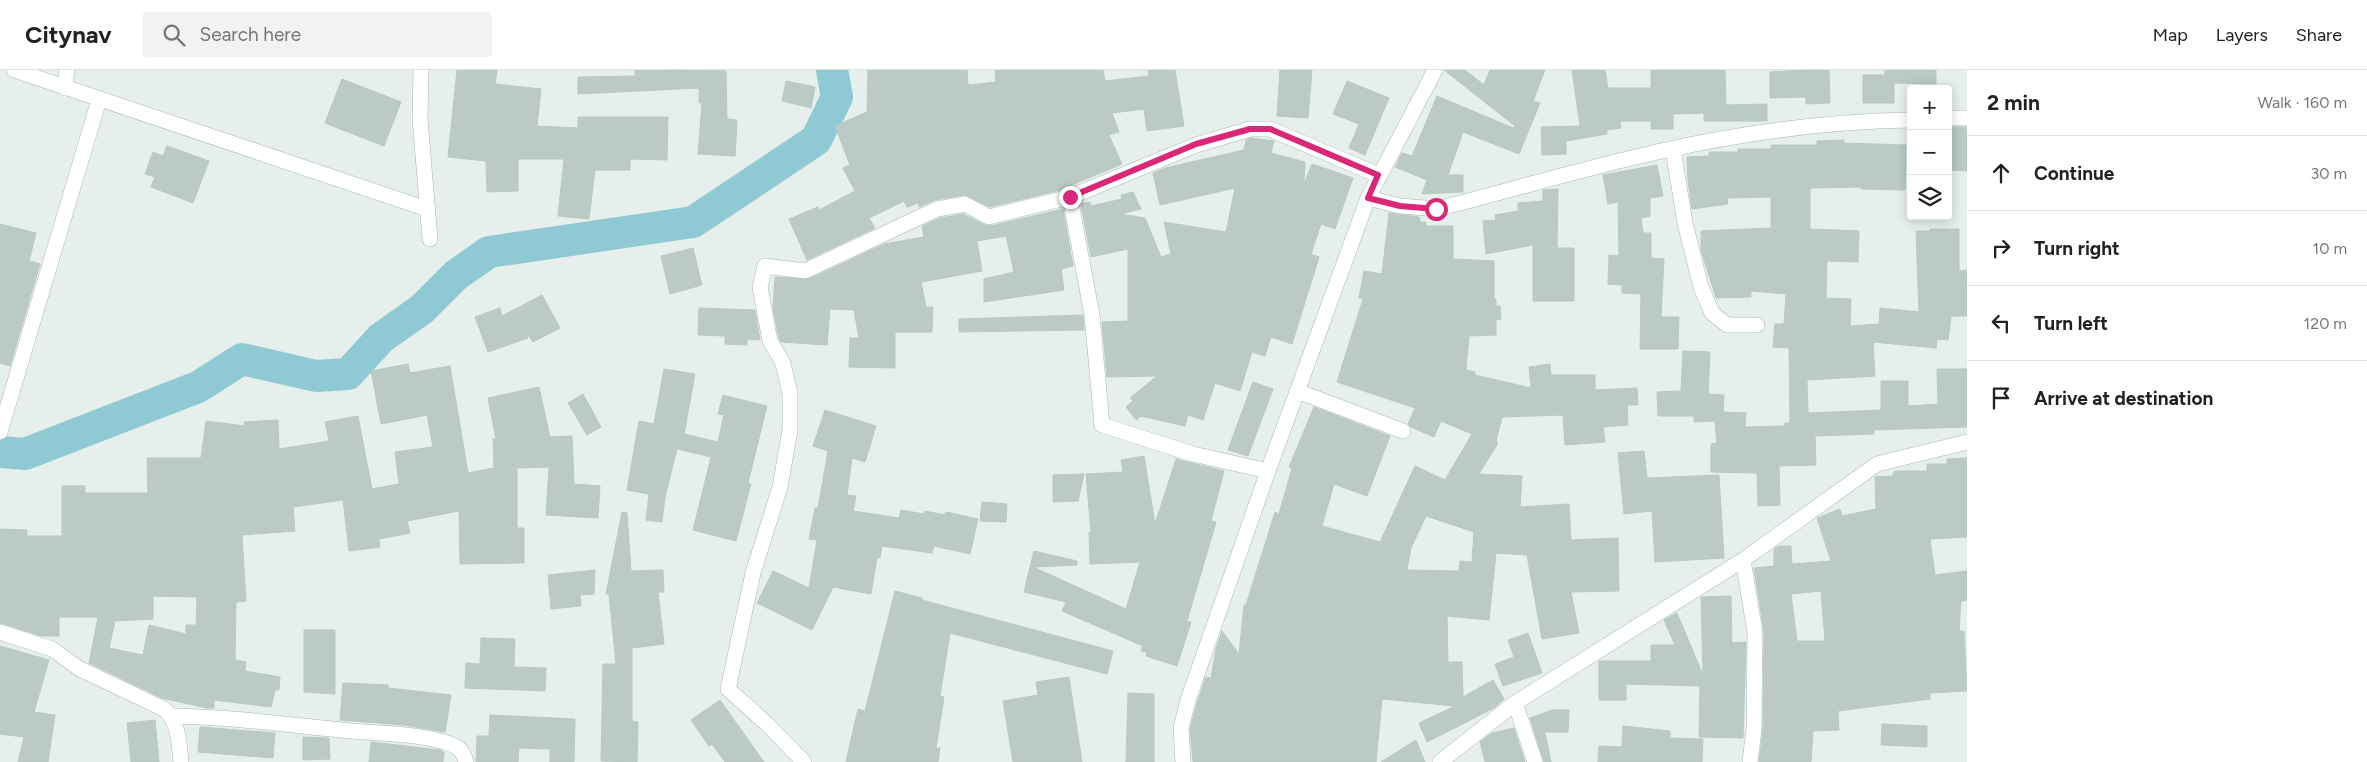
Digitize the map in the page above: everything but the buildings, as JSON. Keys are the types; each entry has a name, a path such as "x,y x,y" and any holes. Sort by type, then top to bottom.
{"street":[{"path":"14,70 427,209"},
{"path":"65,88 66,70"},
{"path":"421,70 420,119 430,239"},
{"path":"1183,762 1182,728 1188,700 1297,391 1368,198 1378,175 1435,70"},
{"path":"0,432 99,100"},
{"path":"1952,118 1967,118"},
{"path":"1368,198 1400,206 1436,209 1673,149 1744,135 1844,122 1907,120"},
{"path":"804,762 768,725 728,689 752,573 780,487 790,430 790,394 782,363 770,340 760,287 765,266 805,271 937,209 965,204 989,217 1070,197 1196,144 1250,129 1270,129 1378,175"},
{"path":"1673,149 1685,223 1701,287 1712,313 1727,325 1757,325"},
{"path":"1070,197 1092,315 1102,425 1193,454 1268,471"},
{"path":"1297,391 1403,430"},
{"path":"1440,762 1515,703 1743,560 1877,464 1967,442"},
{"path":"1743,560 1755,632 1754,729 1750,762"},
{"path":"0,632 52,649 80,669 164,709 172,716 182,762"},
{"path":"1515,703 1535,762"},
{"path":"172,716 280,723 418,738 456,746 462,750 466,762"}],"waterway":[{"path":"0,452 25,454 198,387 242,359 316,376 348,374 381,338 422,309 456,275 489,252 693,222 816,140 837,97 832,70"}],"route":[{"path":"1070,197 1196,144 1250,129 1270,129 1378,175 1368,198 1400,206 1436,209"}]}
